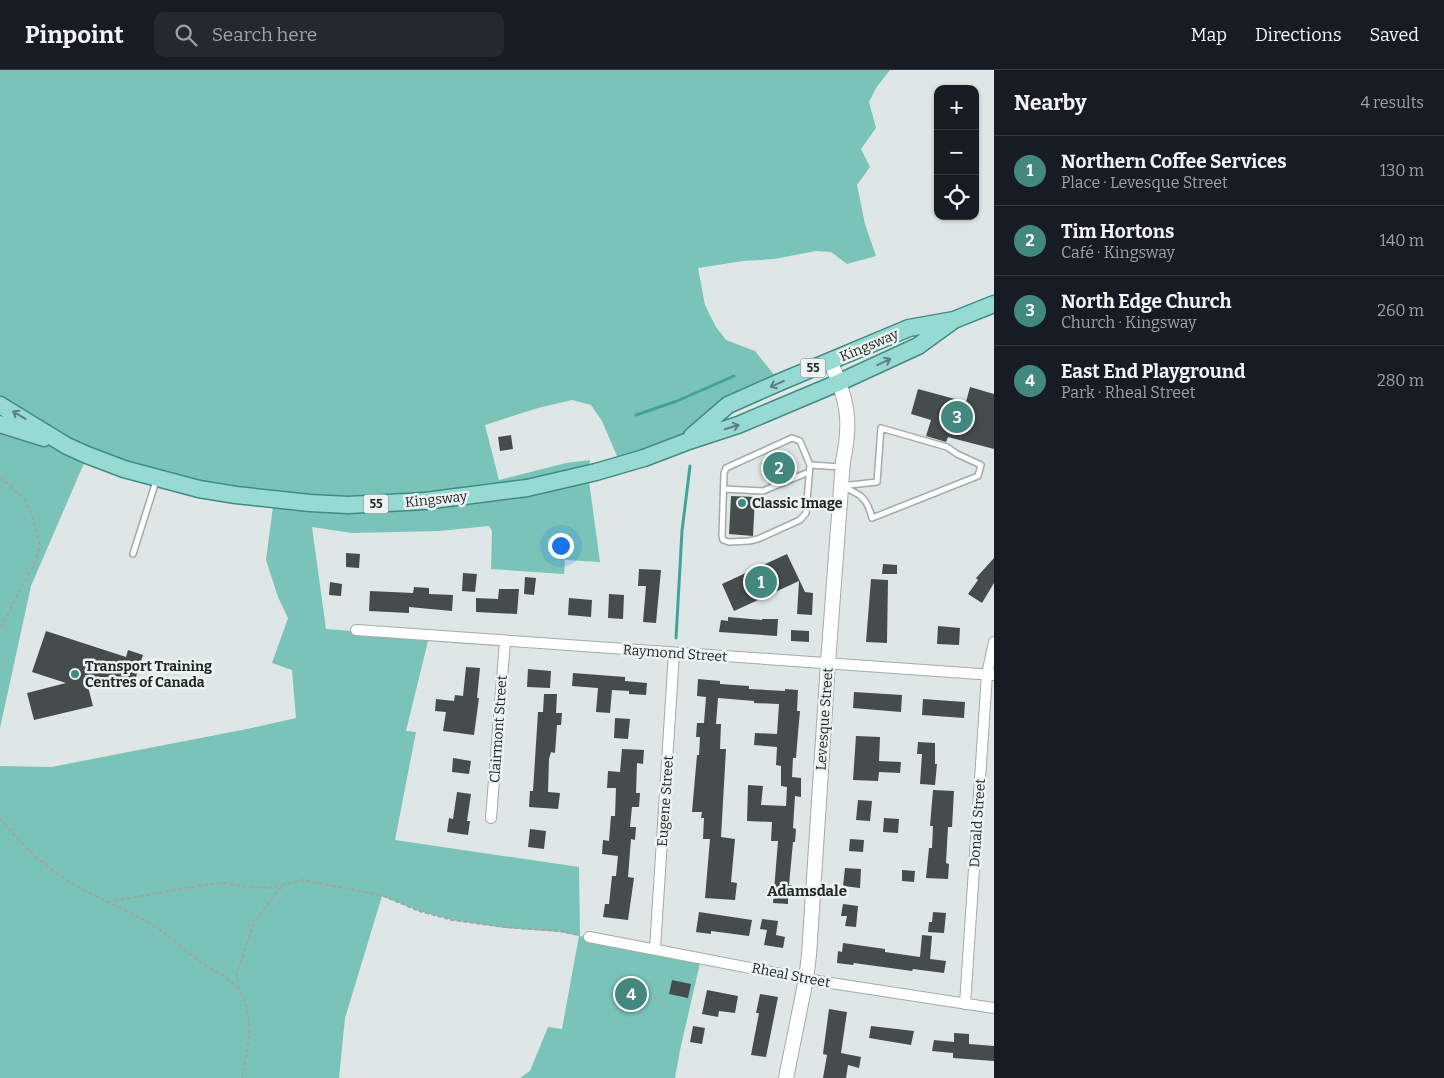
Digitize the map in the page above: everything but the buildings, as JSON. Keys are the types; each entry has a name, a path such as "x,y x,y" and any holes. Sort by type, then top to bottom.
{"main road":[{"name":"Kingsway","path":"686,442 728,405 909,328 954,320 994,304"},
{"name":"Kingsway","path":"0,424 67,446 124,469 156,478 199,489 275,500 348,505 392,504 497,493 596,472 644,458 738,425 840,382 918,346 954,320"},
{"name":"Kingsway","path":"0,405 67,446"}],"street":[{"name":"Levesque Street","path":"786,1078 806,979 811,934 828,662 841,486 846,447 847,419 845,398 830,361"},
{"name":"Raymond Street","path":"356,630 991,674"},
{"name":"Clairmont Street","path":"491,818 505,641"},
{"name":"Donald Street","path":"965,1004 994,642"},
{"name":"Eugene Street","path":"655,949 674,653"},
{"name":"Rheal Street","path":"589,937 806,979 994,1008"}],"lane":[{"path":"881,428 947,447 957,454 981,465 978,476 872,518 870,507 862,496 841,486 877,482 881,428"},
{"path":"792,438 800,441 810,465 809,472 806,514 800,520 749,542 729,542 724,540 722,536 724,473 726,468 792,438"},
{"path":"810,465 843,467"},
{"path":"724,489 764,492 809,472"},
{"path":"133,554 156,478"},
{"path":"807,505 840,508"}],"path":[{"path":"0,477 25,500 30,508 40,545 36,560 0,629"},
{"path":"0,818 24,846 73,884 151,924 174,939 196,960 232,980 244,1000 248,1014 247,1055 242,1078"},
{"path":"108,902 203,885 225,883 270,888 302,880 381,895 419,911 452,920 505,927 560,931 589,937"},
{"path":"239,990 237,972 250,934 256,920 283,885"}],"shaded area":[{"path":"0,70 890,70 876,88 869,102 876,128 861,149 870,167 857,185 865,224 876,256 847,264 831,252 816,251 774,259 743,261 698,268 705,305 716,327 726,340 755,351 780,382 728,405 686,442 644,458 617,456 602,421 591,405 572,400 538,408 485,425 499,480 566,463 590,460 588,474 600,562 565,560 564,574 491,569 492,531 489,526 439,531 352,533 312,527 326,629 429,637 406,731 416,732 395,840 579,867 580,936 701,959 675,1078 520,1078 530,1071 548,1027 562,1029 579,936 560,932 505,928 452,920 419,911 382,896 345,1018 339,1078 0,1078 0,766 51,767 296,718 292,670 272,663 288,618 278,597 266,560 274,499 88,454 31,586 0,728"}],"waterway":[{"path":"636,415 677,401 734,376"},
{"path":"676,638 682,531 690,466"}],"place":[{"name":"North Edge Church","path":"957,417"},
{"name":"Tim Hortons","path":"779,468"},
{"name":"Classic Image","path":"742,503"},
{"name":"Northern Coffee Services","path":"761,582"},
{"name":"Transport Training Centres of Canada","path":"75,674"},
{"name":"East End Playground","path":"631,994"}],"district":[{"name":"Adamsdale","path":"807,891"}]}
